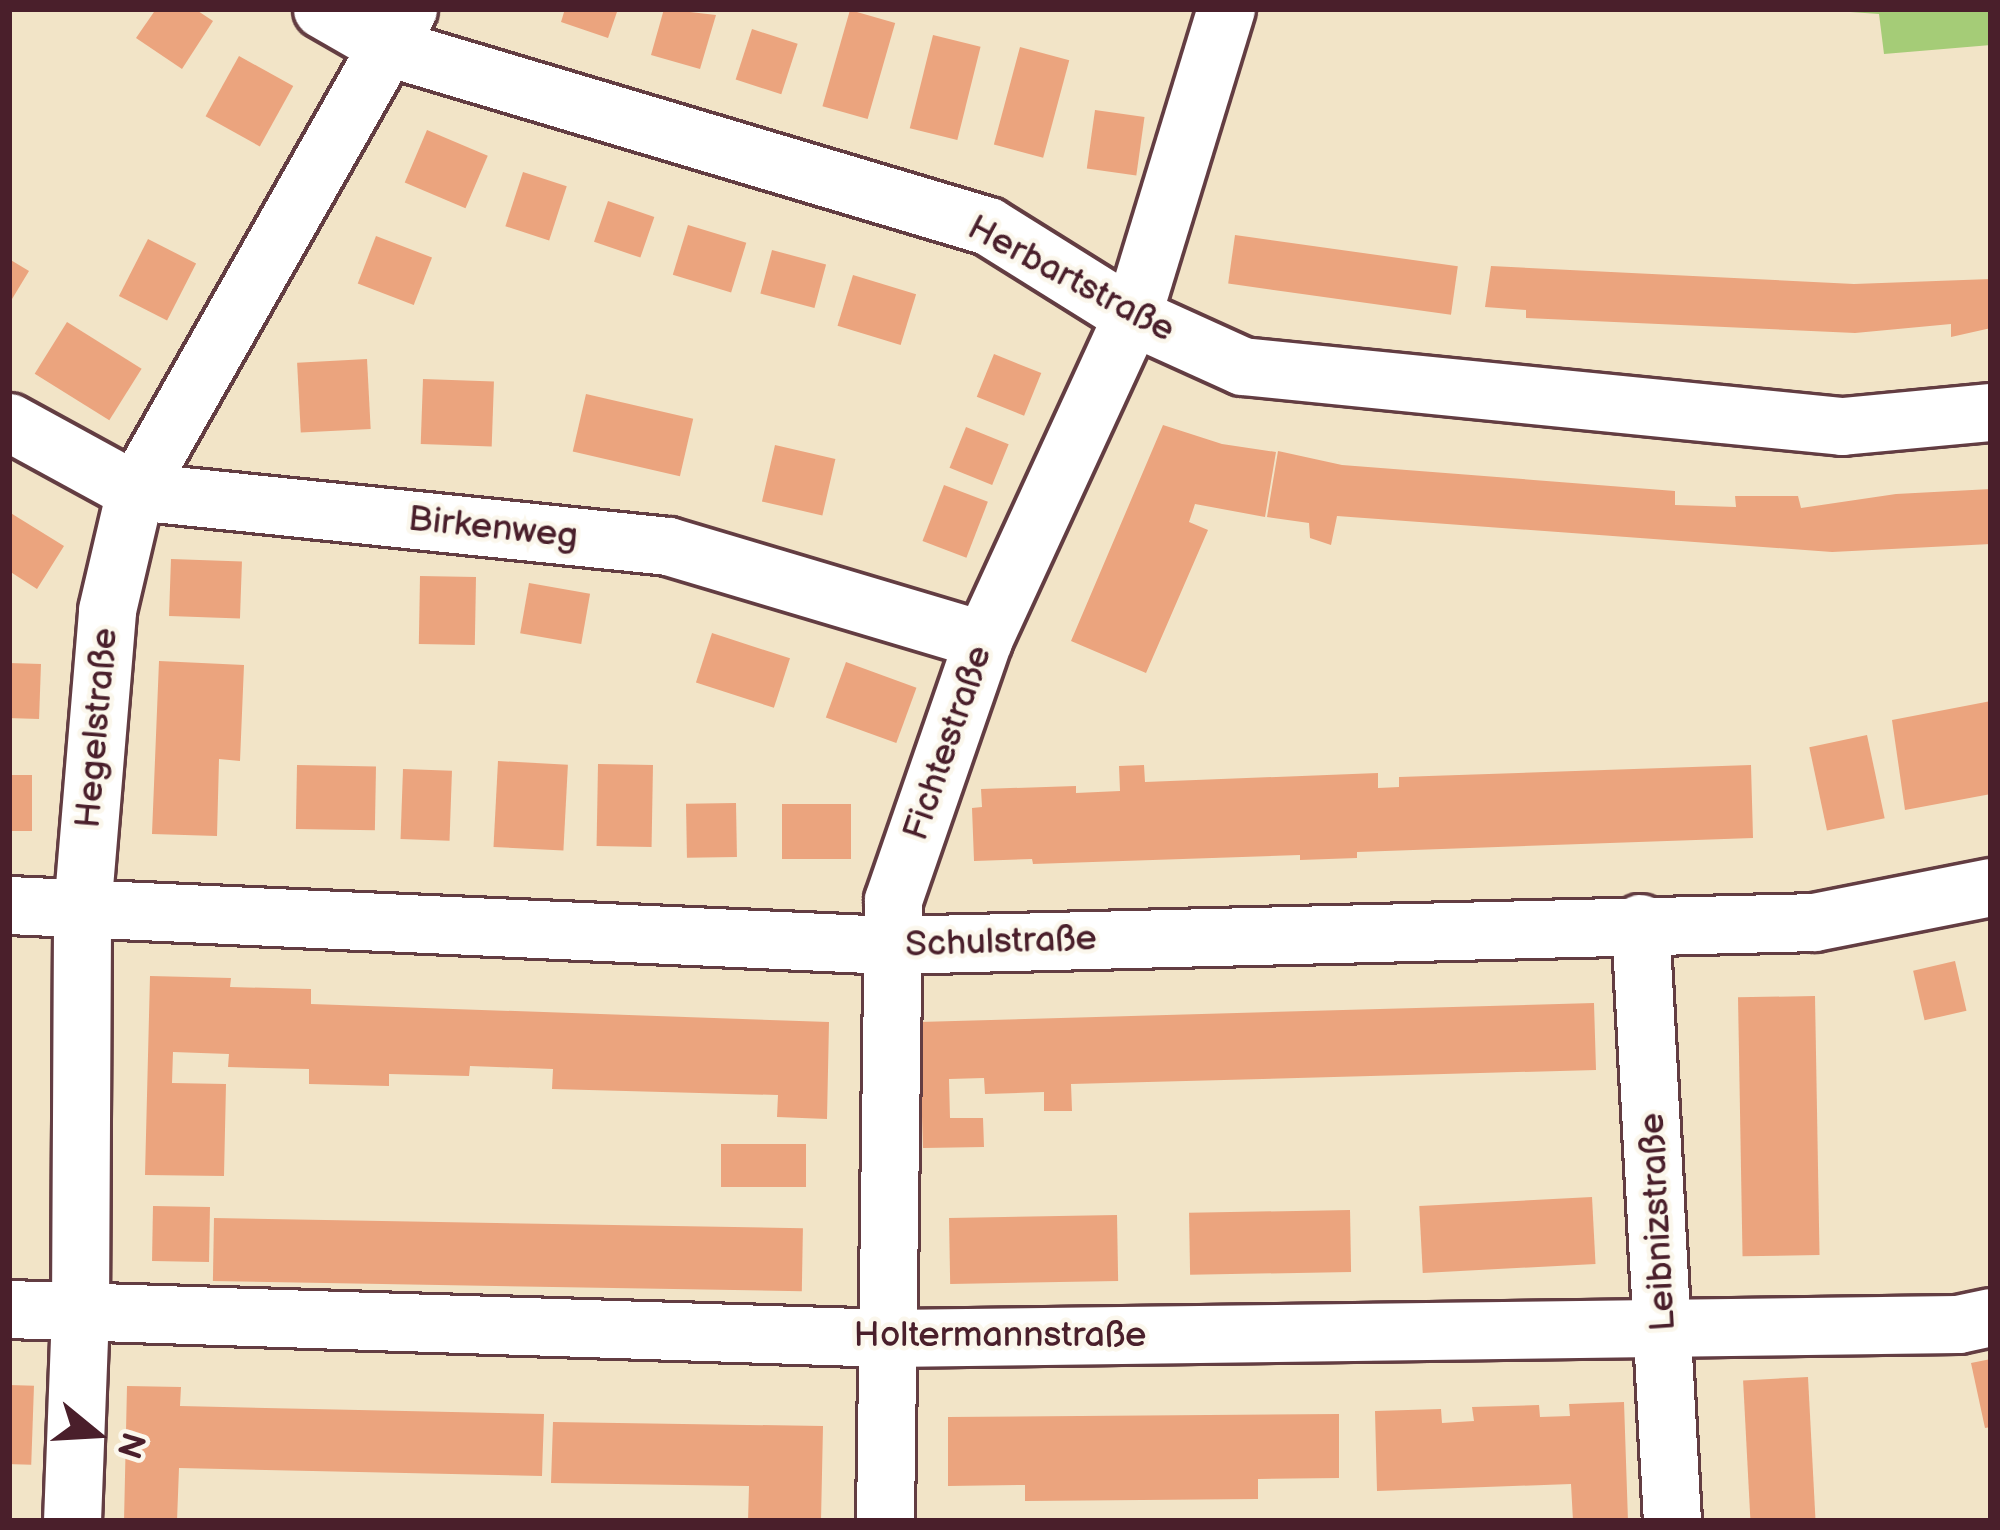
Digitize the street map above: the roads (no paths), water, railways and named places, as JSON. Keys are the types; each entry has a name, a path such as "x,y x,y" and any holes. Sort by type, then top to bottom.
{"street":[{"name":"Herbartstraße","path":"322,9 398,28 988,226 1132,316 1242,366 1842,426 1991,412"},
{"name":"Fichtestraße","path":"885,1521 893,900 982,640 1132,316 1226,9"},
{"name":"Hegelstraße","path":"72,1521 80,1311 82,910 107,610 135,491 398,28"},
{"name":"Birkenweg","path":"9,422 135,491 668,546 982,640"},
{"name":"Schulstraße","path":"9,905 890,945 1814,922 1991,887"},
{"name":"Leibnizstraße","path":"1640,923 1672,1521"},
{"name":"Holtermannstraße","path":"9,1309 890,1338 1958,1324 1991,1317"}]}
